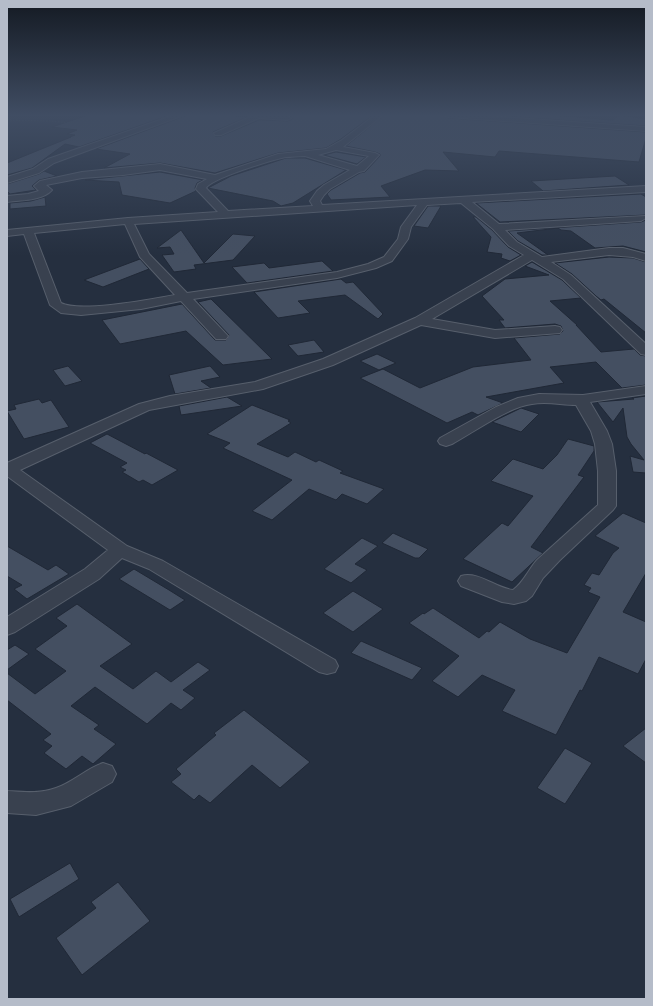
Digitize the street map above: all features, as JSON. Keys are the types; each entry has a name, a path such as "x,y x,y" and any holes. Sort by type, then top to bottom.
{"street":[{"path":"7,180 36,171 50,162"},
{"path":"226,214 201,189 201,186 215,178 262,162"},
{"path":"331,162 357,170"},
{"path":"319,209 315,201 320,193 357,170 363,168 369,162"},
{"path":"7,199 35,195 44,192 46,190 39,186 43,183 82,175 123,172 144,168 160,167 215,178"},
{"path":"7,233 128,221 226,214 646,189"},
{"path":"463,200 497,227 513,244 567,277 646,351"},
{"path":"28,231 56,305 66,310 81,311 112,308 337,274 372,266 388,259 403,239 406,227 424,203"},
{"path":"497,227 641,218"},
{"path":"128,221 144,255 221,336"},
{"path":"7,468 144,407 258,386 328,362 420,321 535,258 608,251 634,253 646,258"},
{"path":"420,321 494,334 555,330"},
{"path":"446,441 509,407 531,399 547,398 582,401 590,398 646,390"},
{"path":"468,581 502,594 515,597 524,593 536,574 607,506 606,456 601,435 582,401"},
{"path":"7,468 120,550 156,565 327,666"},
{"path":"7,627 92,574 120,550"},
{"path":"7,802 36,804 62,798 103,774"}],"building":[{"path":"40,162 32,168 7,175 7,163"},
{"path":"115,162 250,162 215,173 160,163 104,168"},
{"path":"274,162 318,162 346,170 293,203 281,206 273,201 208,188 231,176"},
{"path":"349,162 360,162 357,164"},
{"path":"374,162 451,162 459,171 425,170 381,186 390,197 331,200 327,194 331,190 360,173 365,172"},
{"path":"44,171 57,176 39,180 32,186 36,190 10,194 7,191 7,184"},
{"path":"160,172 203,180 197,183 195,188 196,191 170,203 122,195 119,182 85,180"},
{"path":"615,176 629,185 543,191 531,181"},
{"path":"641,194 646,197 646,215 500,222 476,203"},
{"path":"45,197 46,206 10,209 10,203 31,201"},
{"path":"428,206 441,206 428,228 414,226"},
{"path":"473,217 476,217 492,230 508,247 521,255 510,261 501,258 502,254 487,252 491,237"},
{"path":"646,220 646,252 623,246 595,248 571,231 561,230 558,228 517,233 548,255 542,255 518,241 508,231 641,222"},
{"path":"181,230 204,263 233,234 255,236 233,260 194,265 196,269 174,272 162,255 174,254 170,247 157,248"},
{"path":"609,257 633,258 646,262 646,333 604,299 601,300 572,274 555,263"},
{"path":"140,259 149,269 103,287 84,280"},
{"path":"322,261 333,271 247,283 232,267 264,263 269,268"},
{"path":"532,262 562,280 581,298 550,301 577,325 601,352 634,349 640,355 646,356 646,385 622,388 596,362 550,367 564,383 486,397 503,403 478,415 472,412 447,423 360,378 383,369 420,388 473,367 531,360 514,338 560,334 563,331 561,326 555,324 505,328 499,320 504,320 482,296 505,279 549,275 525,266"},
{"path":"341,279 346,283 353,282 383,314 378,319 345,295 298,301 310,313 278,318 254,292"},
{"path":"211,299 272,359 223,365 186,331 120,344 102,320 182,304 215,340 226,340 229,335 198,302"},
{"path":"314,340 324,352 298,356 288,345"},
{"path":"377,354 396,363 379,370 360,361"},
{"path":"68,366 82,381 65,386 53,370"},
{"path":"210,366 220,377 201,381 211,388 175,394 169,375"},
{"path":"646,396 646,473 633,472 630,456 644,460 627,437 623,408 613,422 597,402 634,399 632,398"},
{"path":"227,397 242,406 181,415 179,406"},
{"path":"39,399 42,403 51,400 69,427 24,439 7,411 16,409 14,405"},
{"path":"252,405 290,420 288,421 291,423 257,444 288,457 295,452 316,462 319,460 343,471 340,473 384,489 367,504 342,494 336,500 309,489 272,520 252,511 292,480 223,448 230,443 207,434"},
{"path":"521,408 539,414 521,432 492,422"},
{"path":"107,434 178,470 152,485 143,480 139,482 122,472 126,470 120,467 127,463 90,443"},
{"path":"568,439 594,446 594,451 578,475 584,477 531,547 543,553 512,582 463,559 502,523 508,526 533,496 491,481 513,459 543,469 557,455"},
{"path":"623,513 646,523 646,573 623,612 646,622 646,659 638,674 599,657 582,691 580,690 556,735 502,711 515,690 482,675 458,697 432,681 459,656 409,623 433,608 479,638 487,631 489,632 500,622 530,639 567,653 600,597 588,592 591,588 584,585 592,573 599,575 613,553 619,548 595,536"},
{"path":"393,533 428,549 419,558 415,558 382,543"},
{"path":"362,538 378,546 355,564 367,570 351,583 324,569"},
{"path":"7,546 48,570 56,565 69,574 27,599 14,589 22,585 7,576"},
{"path":"134,569 185,600 170,610 119,579"},
{"path":"353,591 383,609 353,632 323,613"},
{"path":"77,604 132,644 100,666 133,689 156,671 171,682 198,662 210,670 183,690 195,698 181,710 171,703 147,724 95,687 71,706 99,725 94,729 116,744 93,764 82,756 66,769 44,753 52,746 43,740 51,734 7,700 7,673 35,694 66,671 35,649 67,626 56,618"},
{"path":"361,641 422,668 412,680 351,653"},
{"path":"15,645 29,654 7,670 7,650"},
{"path":"244,710 310,762 280,788 252,765 210,803 199,795 194,800 171,782 181,774 176,769 216,735 214,733"},
{"path":"646,728 646,763 623,746"},
{"path":"565,748 592,763 565,804 537,788"},
{"path":"70,863 79,879 19,917 10,899"},
{"path":"118,882 150,921 82,975 56,938 96,908 91,902"}]}
